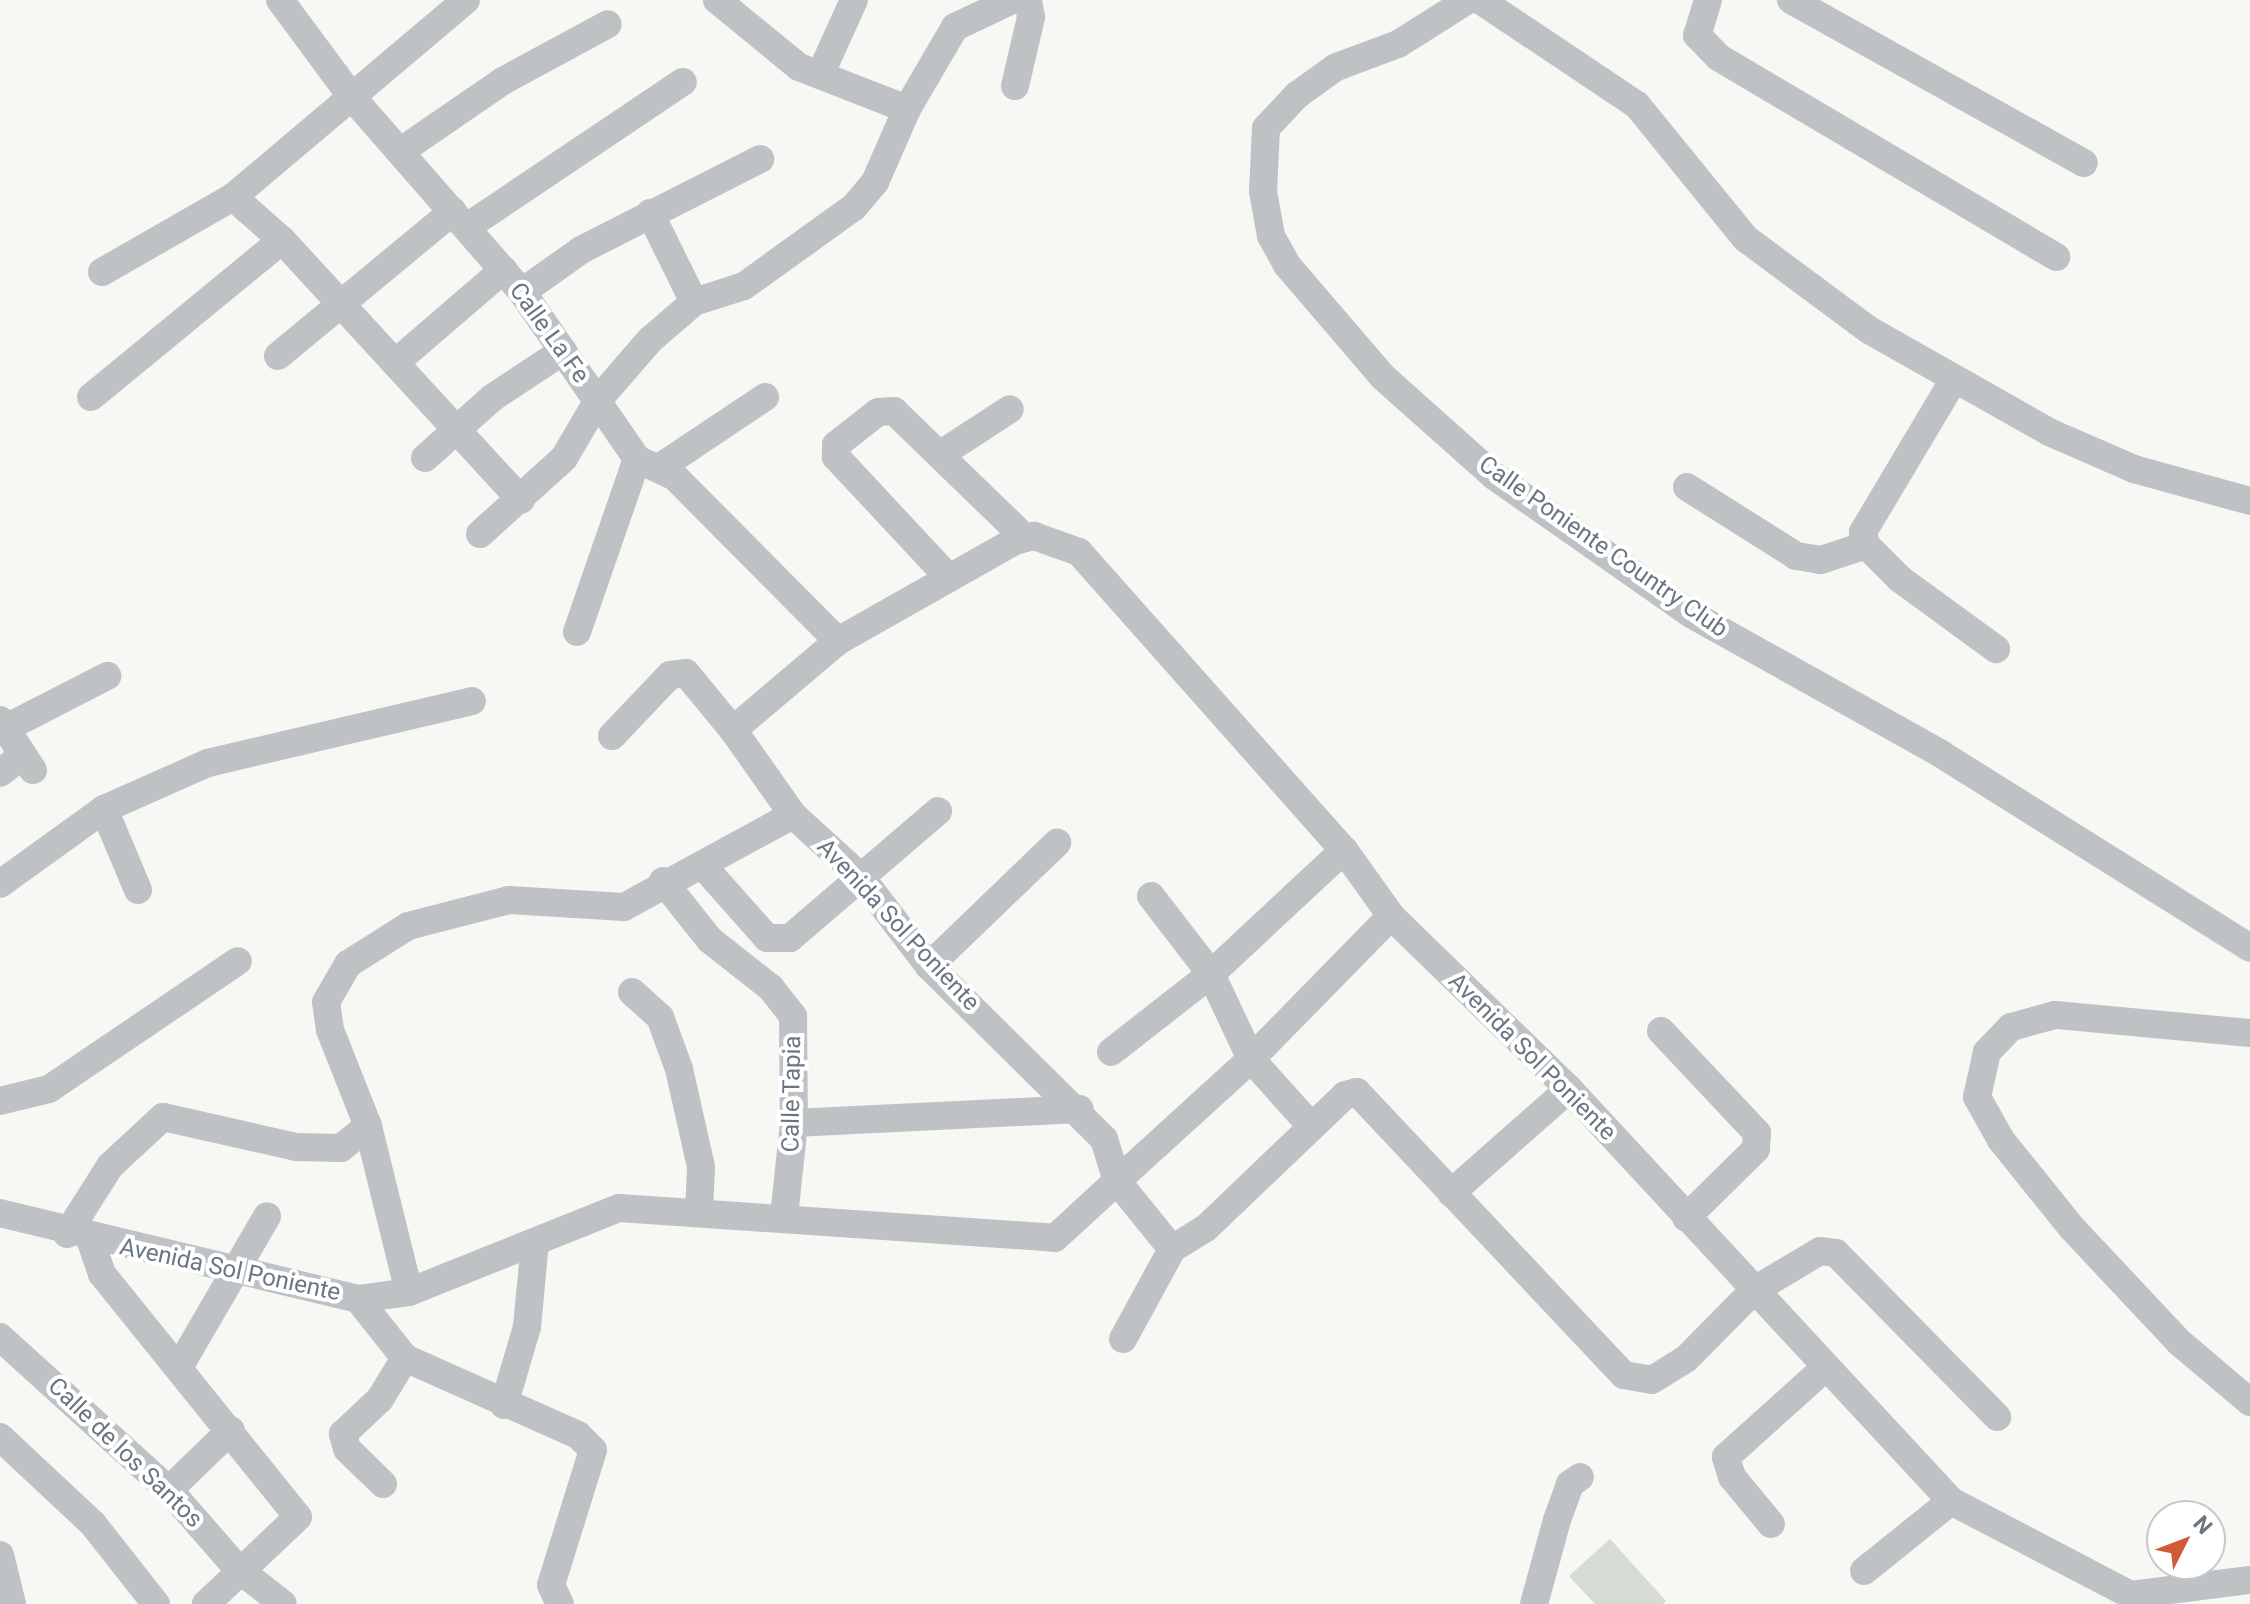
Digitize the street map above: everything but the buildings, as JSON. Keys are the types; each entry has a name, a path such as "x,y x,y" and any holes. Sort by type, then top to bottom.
{"street":[{"path":"102,272 233,197 466,0"},
{"path":"717,0 799,67 907,109"},
{"path":"820,75 854,0"},
{"path":"480,534 564,458 598,400 650,340 694,302 744,286 854,207 893,150 907,109 955,27 1012,0"},
{"path":"1015,86 1031,17 1028,0"},
{"name":"Calle Poniente Country Club","path":"1468,0 1398,44 1336,67 1266,128 1263,191 1271,236 1287,265 1383,377 1494,476 1691,614 1941,754 2250,948"},
{"path":"1480,0 1637,105 1745,238 1869,330 1953,381 2134,469 2250,501"},
{"path":"1708,0 1697,35 1718,57 2056,257"},
{"path":"1791,0 2084,163"},
{"name":"Calle La Fe","path":"286,2 351,96 522,292 598,400 650,462 838,641"},
{"path":"401,151 503,81 608,24"},
{"path":"278,356 338,301 460,219 683,82"},
{"path":"522,292 650,213 760,159"},
{"path":"233,197 282,240 521,500"},
{"path":"650,213 694,302"},
{"path":"91,397 282,240"},
{"path":"395,363 503,270"},
{"path":"425,458 456,430 563,351"},
{"path":"1953,381 1863,532 1866,545 1900,579 1996,649"},
{"path":"577,632 650,462 765,397"},
{"path":"733,730 838,641 1025,538 941,454 886,408 834,450 949,578"},
{"path":"941,454 1010,409"},
{"path":"1687,487 1796,556 1821,560 1866,545"},
{"name":"Avenida Sol Poniente","path":"1025,538 1056,540 1079,552 1344,850 1391,916 1569,1089 1753,1291 1951,1501 2131,1599 2202,1595 2250,1580"},
{"name":"Avenida Sol Poniente","path":"0,1213 79,1237 358,1299 409,1292 619,1208 784,1216 1055,1238 1117,1181 1104,1139 1080,1109 929,966 860,876 793,815 733,730 686,673 670,675 612,736"},
{"path":"0,773 28,762 3,724 107,676"},
{"path":"0,884 104,809 208,763 472,701"},
{"path":"104,809 138,890"},
{"path":"704,867 767,938 790,938 938,811"},
{"path":"409,1292 368,1126 330,1030 326,1002 348,964 408,926 509,900 624,907 663,881 704,867 793,815"},
{"path":"929,966 1057,843"},
{"path":"1111,1052 1211,974 1344,850"},
{"name":"Calle Tapia","path":"663,881 710,940 771,988 793,1016 794,1123 784,1216"},
{"path":"1151,896 1211,974 1251,1059 1312,1127"},
{"path":"1172,1249 1117,1181 1251,1059 1391,916"},
{"path":"0,1101 49,1089 238,961"},
{"path":"632,992 660,1017 679,1069 701,1167 699,1212"},
{"path":"2250,1033 2055,1015 2011,1027 1995,1043 1977,1097 2001,1140 2072,1228 2179,1342 2250,1402"},
{"path":"1661,1031 1757,1133 1756,1149 1686,1218"},
{"path":"1451,1193 1569,1089"},
{"path":"1123,1339 1172,1249 1206,1228 1345,1095 1357,1092 1624,1375 1652,1380 1686,1359 1753,1291 1820,1251 1836,1253 1997,1417"},
{"path":"794,1123 1080,1109"},
{"path":"206,1604 237,1568 298,1517 181,1364 102,1274 79,1237 110,1166 163,1117 296,1147 341,1148 368,1126"},
{"path":"181,1364 238,1272 267,1216"},
{"path":"504,1405 527,1327 535,1242"},
{"path":"358,1299 405,1358 504,1405 578,1435 593,1450 551,1585 560,1604"},
{"name":"Calle de los Santos","path":"0,1337 169,1490 237,1568 283,1604"},
{"path":"383,1484 347,1449 343,1434 380,1399 405,1358"},
{"path":"1771,1524 1732,1477 1726,1457 1825,1368"},
{"path":"169,1490 231,1430"},
{"path":"0,1437 93,1524 156,1604"},
{"path":"1534,1604 1570,1484 1580,1477"},
{"path":"1864,1571 1951,1501"},
{"path":"0,1555 12,1604"}],"shaded area":[{"path":"1610,1539 1666,1601 1663,1604 1595,1604 1569,1576"}]}
